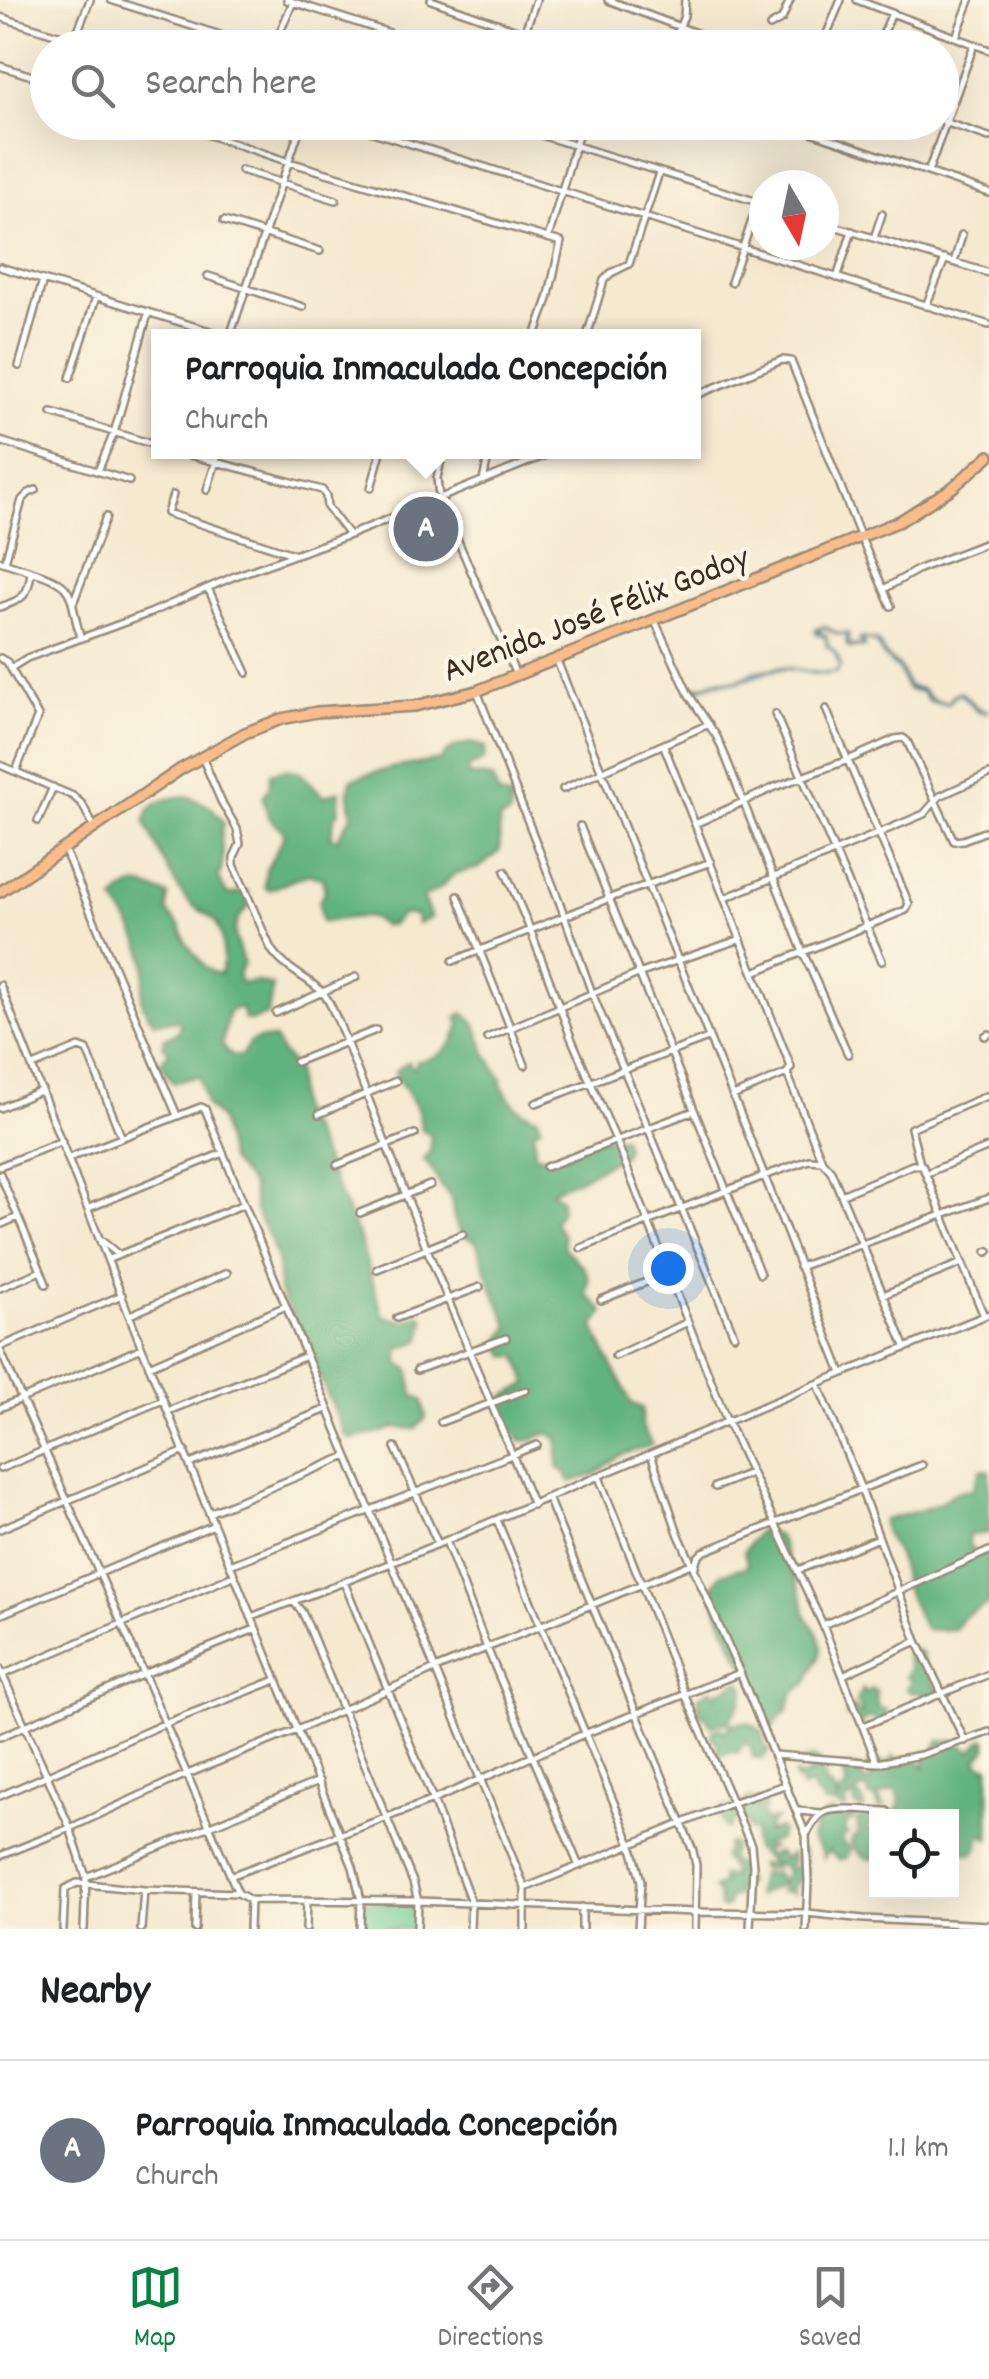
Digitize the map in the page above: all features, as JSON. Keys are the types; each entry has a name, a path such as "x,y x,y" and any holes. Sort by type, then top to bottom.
{"main road":[{"name":"Avenida José Félix Godoy","path":"0,892 148,792 245,733 281,719 318,712 415,706 477,691 900,521 952,488 989,456"}],"street":[{"path":"78,30 90,0"},
{"path":"110,0 204,30"},
{"path":"431,0 517,30"},
{"path":"524,30 536,0"},
{"path":"608,0 684,30"},
{"path":"678,28 686,0"},
{"path":"770,26 782,19 790,0"},
{"path":"828,30 841,0"},
{"path":"856,0 937,30"},
{"path":"959,30 970,0"},
{"path":"280,30 290,1 380,30"},
{"path":"885,30 892,13"},
{"path":"0,17 44,30"},
{"path":"959,38 989,50"},
{"path":"959,82 974,45"},
{"path":"0,66 30,76"},
{"path":"959,127 989,137"},
{"path":"224,140 561,242 537,329"},
{"path":"228,329 246,289 296,140"},
{"path":"398,140 989,326"},
{"path":"554,140 749,200"},
{"path":"548,238 577,140"},
{"path":"836,140 989,193"},
{"path":"928,172 938,140"},
{"path":"240,170 336,200"},
{"path":"589,329 604,280 629,264 659,172"},
{"path":"874,238 882,214"},
{"path":"224,220 320,251"},
{"path":"839,227 989,273"},
{"path":"837,278 852,231"},
{"path":"731,282 749,232"},
{"path":"954,262 962,236"},
{"path":"926,306 945,259"},
{"path":"0,267 200,329"},
{"path":"208,276 303,307"},
{"path":"19,366 43,280"},
{"path":"70,378 96,298"},
{"path":"98,471 114,433 148,314"},
{"path":"701,393 782,360 791,361 860,538 892,606"},
{"path":"52,412 151,444"},
{"path":"0,441 129,481"},
{"path":"205,459 322,490 327,508 349,535"},
{"path":"207,490 217,459"},
{"path":"371,488 379,459"},
{"path":"441,459 438,497 516,675"},
{"path":"483,481 488,459"},
{"path":"11,668 26,658 150,613 536,459"},
{"path":"36,490 25,496 20,505 2,562 62,584 72,603 81,638"},
{"path":"173,495 167,513 296,555"},
{"path":"72,603 106,517"},
{"path":"884,589 919,569 989,542"},
{"path":"0,607 26,594 32,571"},
{"path":"208,588 247,673"},
{"path":"654,620 689,694 726,758 848,1054"},
{"path":"0,658 8,662 38,716 16,771"},
{"path":"557,659 842,1373"},
{"path":"477,691 592,993 734,1335"},
{"path":"754,972 906,910 909,904 826,709"},
{"path":"776,714 882,960"},
{"path":"563,790 709,724"},
{"path":"695,824 903,738 954,841 989,830"},
{"path":"664,746 790,1066 787,1073 733,1096"},
{"path":"202,757 237,829 240,844 234,865 271,950 329,1002 533,1504"},
{"path":"1,768 73,796 95,828"},
{"path":"924,814 940,796 989,774"},
{"path":"38,820 52,787"},
{"path":"725,898 924,814 942,813"},
{"path":"580,826 760,1274"},
{"path":"64,849 176,1114"},
{"path":"453,961 711,862"},
{"path":"505,872 616,1140 726,1422 823,1626 877,1763"},
{"path":"458,896 525,1065"},
{"path":"487,1038 638,974 741,938"},
{"path":"276,1013 356,977"},
{"path":"0,985 149,1366 354,1867 361,1900 360,1929"},
{"path":"296,1062 376,1030"},
{"path":"536,1104 708,1038"},
{"path":"33,1066 79,1046 87,1050 121,1136"},
{"path":"787,1073 906,1347"},
{"path":"319,1114 396,1081"},
{"path":"0,1108 42,1090"},
{"path":"251,1617 446,1541 986,1315 920,1164 911,1128 989,1095"},
{"path":"69,1158 176,1114 203,1107 525,1888 525,1929"},
{"path":"546,1167 694,1111"},
{"path":"337,1165 415,1134"},
{"path":"0,1166 62,1141"},
{"path":"926,1174 989,1147"},
{"path":"89,1208 223,1152"},
{"path":"581,1248 764,1176 809,1160 822,1160"},
{"path":"841,1194 920,1164"},
{"path":"0,1174 46,1284"},
{"path":"360,1214 430,1185"},
{"path":"799,1266 989,1198"},
{"path":"108,1260 245,1203"},
{"path":"0,1225 18,1217"},
{"path":"377,1269 463,1234"},
{"path":"100,1240 120,1255"},
{"path":"883,1295 962,1262"},
{"path":"0,1288 41,1271"},
{"path":"130,1315 227,1273"},
{"path":"601,1300 669,1273"},
{"path":"397,1318 480,1287"},
{"path":"122,1295 0,1348 238,1894"},
{"path":"149,1366 286,1306"},
{"path":"614,1356 688,1322"},
{"path":"417,1370 506,1338"},
{"path":"0,1408 142,1348"},
{"path":"168,1411 305,1356"},
{"path":"817,1383 917,1640 965,1741"},
{"path":"441,1422 526,1390"},
{"path":"0,1469 163,1400"},
{"path":"190,1464 327,1409"},
{"path":"230,1565 537,1446"},
{"path":"394,1447 438,1544"},
{"path":"0,1529 185,1451"},
{"path":"651,1454 693,1567 806,1835 806,1929"},
{"path":"210,1512 347,1456"},
{"path":"0,1856 435,1669 693,1567 703,1552 922,1464"},
{"path":"715,1487 750,1474"},
{"path":"598,1476 685,1694 751,1845 750,1929"},
{"path":"548,1498 695,1858 695,1929"},
{"path":"496,1520 630,1844 641,1880 638,1929"},
{"path":"0,1615 214,1525"},
{"path":"798,1570 879,1538"},
{"path":"446,1541 579,1866"},
{"path":"823,1626 989,1552"},
{"path":"84,1929 86,1880 70,1828 1,1673 234,1576"},
{"path":"344,1582 434,1800 471,1902 470,1929"},
{"path":"302,1612 304,1597"},
{"path":"293,1601 302,1612 413,1882 418,1901 417,1929"},
{"path":"0,1737 255,1628"},
{"path":"843,1675 917,1640"},
{"path":"230,1876 434,1800 584,1734 740,1673"},
{"path":"863,1726 989,1674"},
{"path":"0,1796 276,1680"},
{"path":"774,1754 877,1763 921,1755 989,1732"},
{"path":"63,1929 66,1889 319,1781"},
{"path":"525,1888 785,1785"},
{"path":"798,1811 869,1811"},
{"path":"806,1835 821,1813"},
{"path":"86,1880 144,1890 238,1894 250,1900 471,1902 806,1913 972,1927 989,1925"},
{"path":"141,1929 144,1890"},
{"path":"195,1929 196,1892"},
{"path":"249,1929 250,1900"},
{"path":"306,1929 307,1900"},
{"path":"582,1907 582,1929"},
{"path":"863,1929 864,1919"},
{"path":"912,1921 918,1929"}],"green space":[{"path":"471,743 486,747 484,760 468,768 468,775 492,778 499,795 511,799 510,815 499,820 500,851 479,868 454,874 423,898 431,918 417,924 416,915 402,914 391,925 383,926 363,917 322,922 322,878 308,874 269,890 265,887 266,870 285,834 270,819 265,807 263,797 271,773 296,771 324,796 340,791 331,837 337,839 352,815 352,779 441,760 454,748"},
{"path":"187,796 211,807 224,823 218,877 226,893 249,892 248,908 235,927 244,964 239,971 239,983 273,986 268,1014 253,1021 245,1020 241,1007 229,1011 222,1044 229,1054 238,1057 250,1042 275,1039 296,1071 298,1109 360,1240 383,1316 405,1321 421,1315 425,1320 421,1340 399,1349 399,1363 410,1372 414,1397 423,1401 426,1418 415,1429 396,1427 350,1439 345,1435 279,1291 278,1262 255,1211 252,1188 229,1161 220,1119 207,1107 199,1076 173,1083 160,1063 169,1052 163,1045 165,1038 178,1032 180,1024 178,1020 154,1022 143,1006 144,953 114,901 133,886 168,895 167,911 180,926 187,944 204,966 220,974 223,950 218,926 182,893 145,823 154,805"},
{"path":"463,1013 475,1023 510,1100 538,1117 541,1127 534,1130 535,1155 568,1154 596,1137 623,1137 626,1148 622,1156 552,1191 561,1199 561,1211 554,1222 563,1236 564,1248 585,1269 589,1280 586,1294 604,1312 594,1327 631,1403 642,1408 642,1427 652,1445 621,1455 594,1475 570,1482 558,1467 558,1439 548,1433 522,1441 510,1428 502,1401 528,1384 518,1357 506,1356 500,1344 509,1325 476,1241 461,1235 451,1198 423,1159 431,1150 430,1134 421,1129 414,1103 395,1071 409,1062 415,1068 417,1061 446,1050 458,1031 457,1018"},
{"path":"981,1469 989,1470 989,1533 969,1535 968,1540 976,1554 989,1551 989,1603 963,1617 955,1629 926,1630 906,1591 899,1559 883,1520 973,1489"},
{"path":"758,1531 780,1538 805,1613 821,1647 807,1683 793,1693 787,1712 772,1728 724,1626 712,1588 721,1574 748,1566 744,1552"},
{"path":"919,1650 923,1664 934,1676 931,1683 940,1693 930,1697 906,1689 912,1680 906,1677 910,1669 906,1654"},
{"path":"738,1681 745,1686 743,1697 729,1722 712,1725 699,1713 698,1697 712,1689 716,1695"},
{"path":"863,1689 865,1694 876,1691 877,1706 889,1716 885,1722 876,1723 869,1717 859,1726 847,1716 846,1709 853,1706 861,1716 856,1700"},
{"path":"747,1722 762,1732 763,1744 770,1750 762,1759 753,1757 747,1742 738,1753 731,1751 719,1756 719,1743 711,1738 714,1729 721,1728 724,1733 731,1724"},
{"path":"987,1739 987,1747 977,1759 981,1765 989,1766 989,1839 980,1837 973,1854 961,1852 959,1809 897,1809 899,1796 895,1789 878,1796 883,1809 875,1798 869,1797 868,1790 860,1789 857,1794 864,1809 855,1807 851,1797 846,1801 846,1809 839,1808 839,1794 846,1788 844,1771 857,1767 867,1782 873,1777 863,1770 871,1757 887,1764 893,1756 905,1762 914,1757 925,1767 922,1754 935,1750 939,1741 952,1740 972,1751"},
{"path":"817,1759 822,1766 826,1783 837,1794 836,1805 823,1804 813,1787 802,1789 794,1779 795,1774 802,1778 811,1774 808,1767 799,1765 799,1761"},
{"path":"747,1798 765,1800 765,1810 757,1806 757,1812 766,1821 776,1819 767,1832 782,1831 778,1840 764,1844 772,1847 765,1850 765,1858 755,1850 755,1831 749,1830 745,1819 740,1817 730,1828 721,1820 721,1808 740,1805"},
{"path":"828,1812 854,1819 847,1823 848,1834 841,1838 851,1848 847,1858 840,1860 828,1851 824,1858 811,1839 816,1823"},
{"path":"869,1817 869,1858 851,1843 859,1834 857,1820"},
{"path":"730,1843 734,1845 729,1860 742,1867 740,1874 747,1883 738,1887 737,1896 729,1898 727,1907 722,1909 713,1889 724,1882 722,1875 732,1876 729,1861 724,1862 722,1856"},
{"path":"802,1850 805,1876 792,1886 793,1894 780,1892 781,1884 756,1896 760,1875 775,1872 781,1881 787,1873 780,1863 775,1868 761,1869 759,1864 773,1864 768,1856 777,1852 784,1859 791,1854 792,1869 797,1866 797,1853"},
{"path":"362,1902 415,1903 414,1929 362,1929"}],"water":[{"path":"824,626 839,634 848,633 849,646 862,645 862,638 877,641 886,656 900,667 907,686 921,689 932,699 948,703 954,694 961,692 978,709 989,712 977,711 961,694 956,694 948,704 929,701 921,691 906,687 899,670 884,657 876,642 863,639 864,647 848,648 847,634 839,635 824,628 817,632 826,635 828,646 834,651 827,646 825,636 815,632"},
{"path":"781,667 831,673 782,669 738,682 694,690 692,687 718,680 735,681 754,672"}],"place":[{"name":"Parroquia Inmaculada Concepción","path":"426,529"}]}
